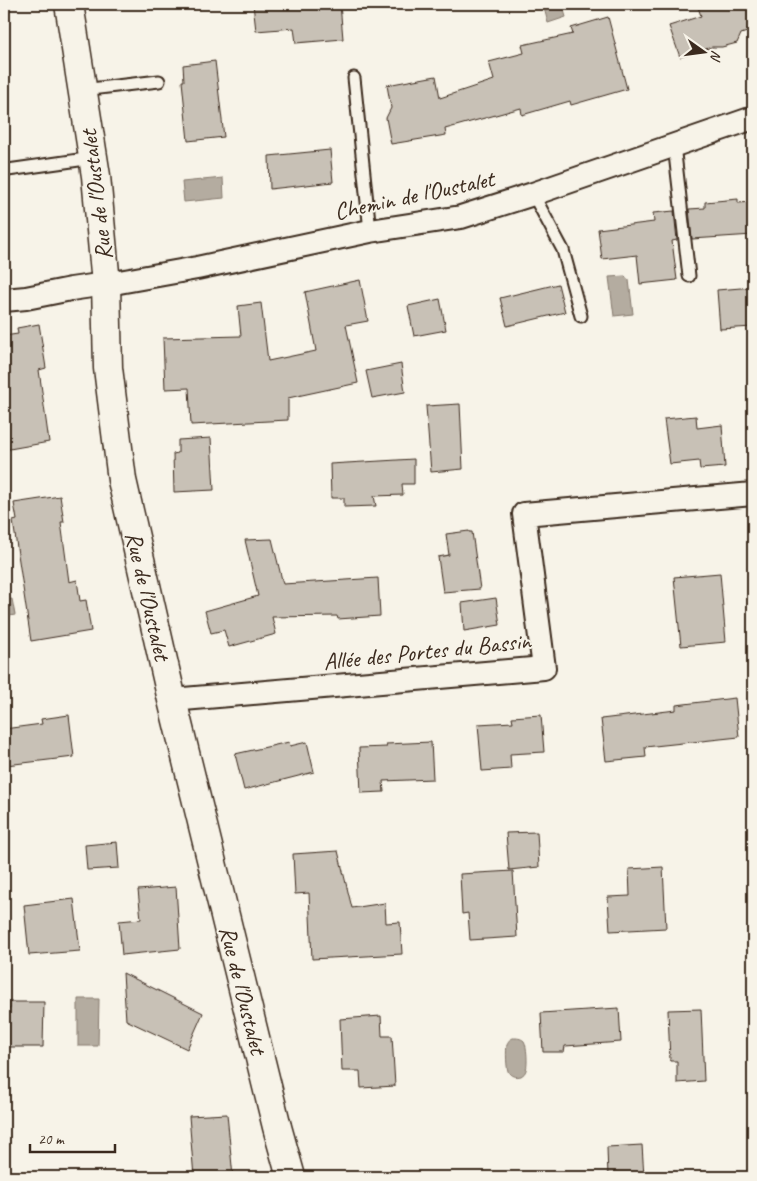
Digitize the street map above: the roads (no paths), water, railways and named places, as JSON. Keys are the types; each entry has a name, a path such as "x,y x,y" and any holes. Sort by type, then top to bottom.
{"street":[{"name":"Rue de l'Oustalet","path":"68,4 94,158 106,284 108,368 122,480 172,700 276,1127 291,1177"},
{"name":"Chemin de l'Oustalet","path":"4,300 26,298 198,268 370,231 461,217 753,118"},
{"name":"Allée des Portes du Bassin","path":"172,700 544,668 524,514 753,494"}],"lane":[{"path":"354,78 370,231"},
{"path":"82,90 159,81"},
{"path":"674,145 689,276"},
{"path":"8,170 94,158"},
{"path":"533,194 563,250 581,316"}]}
